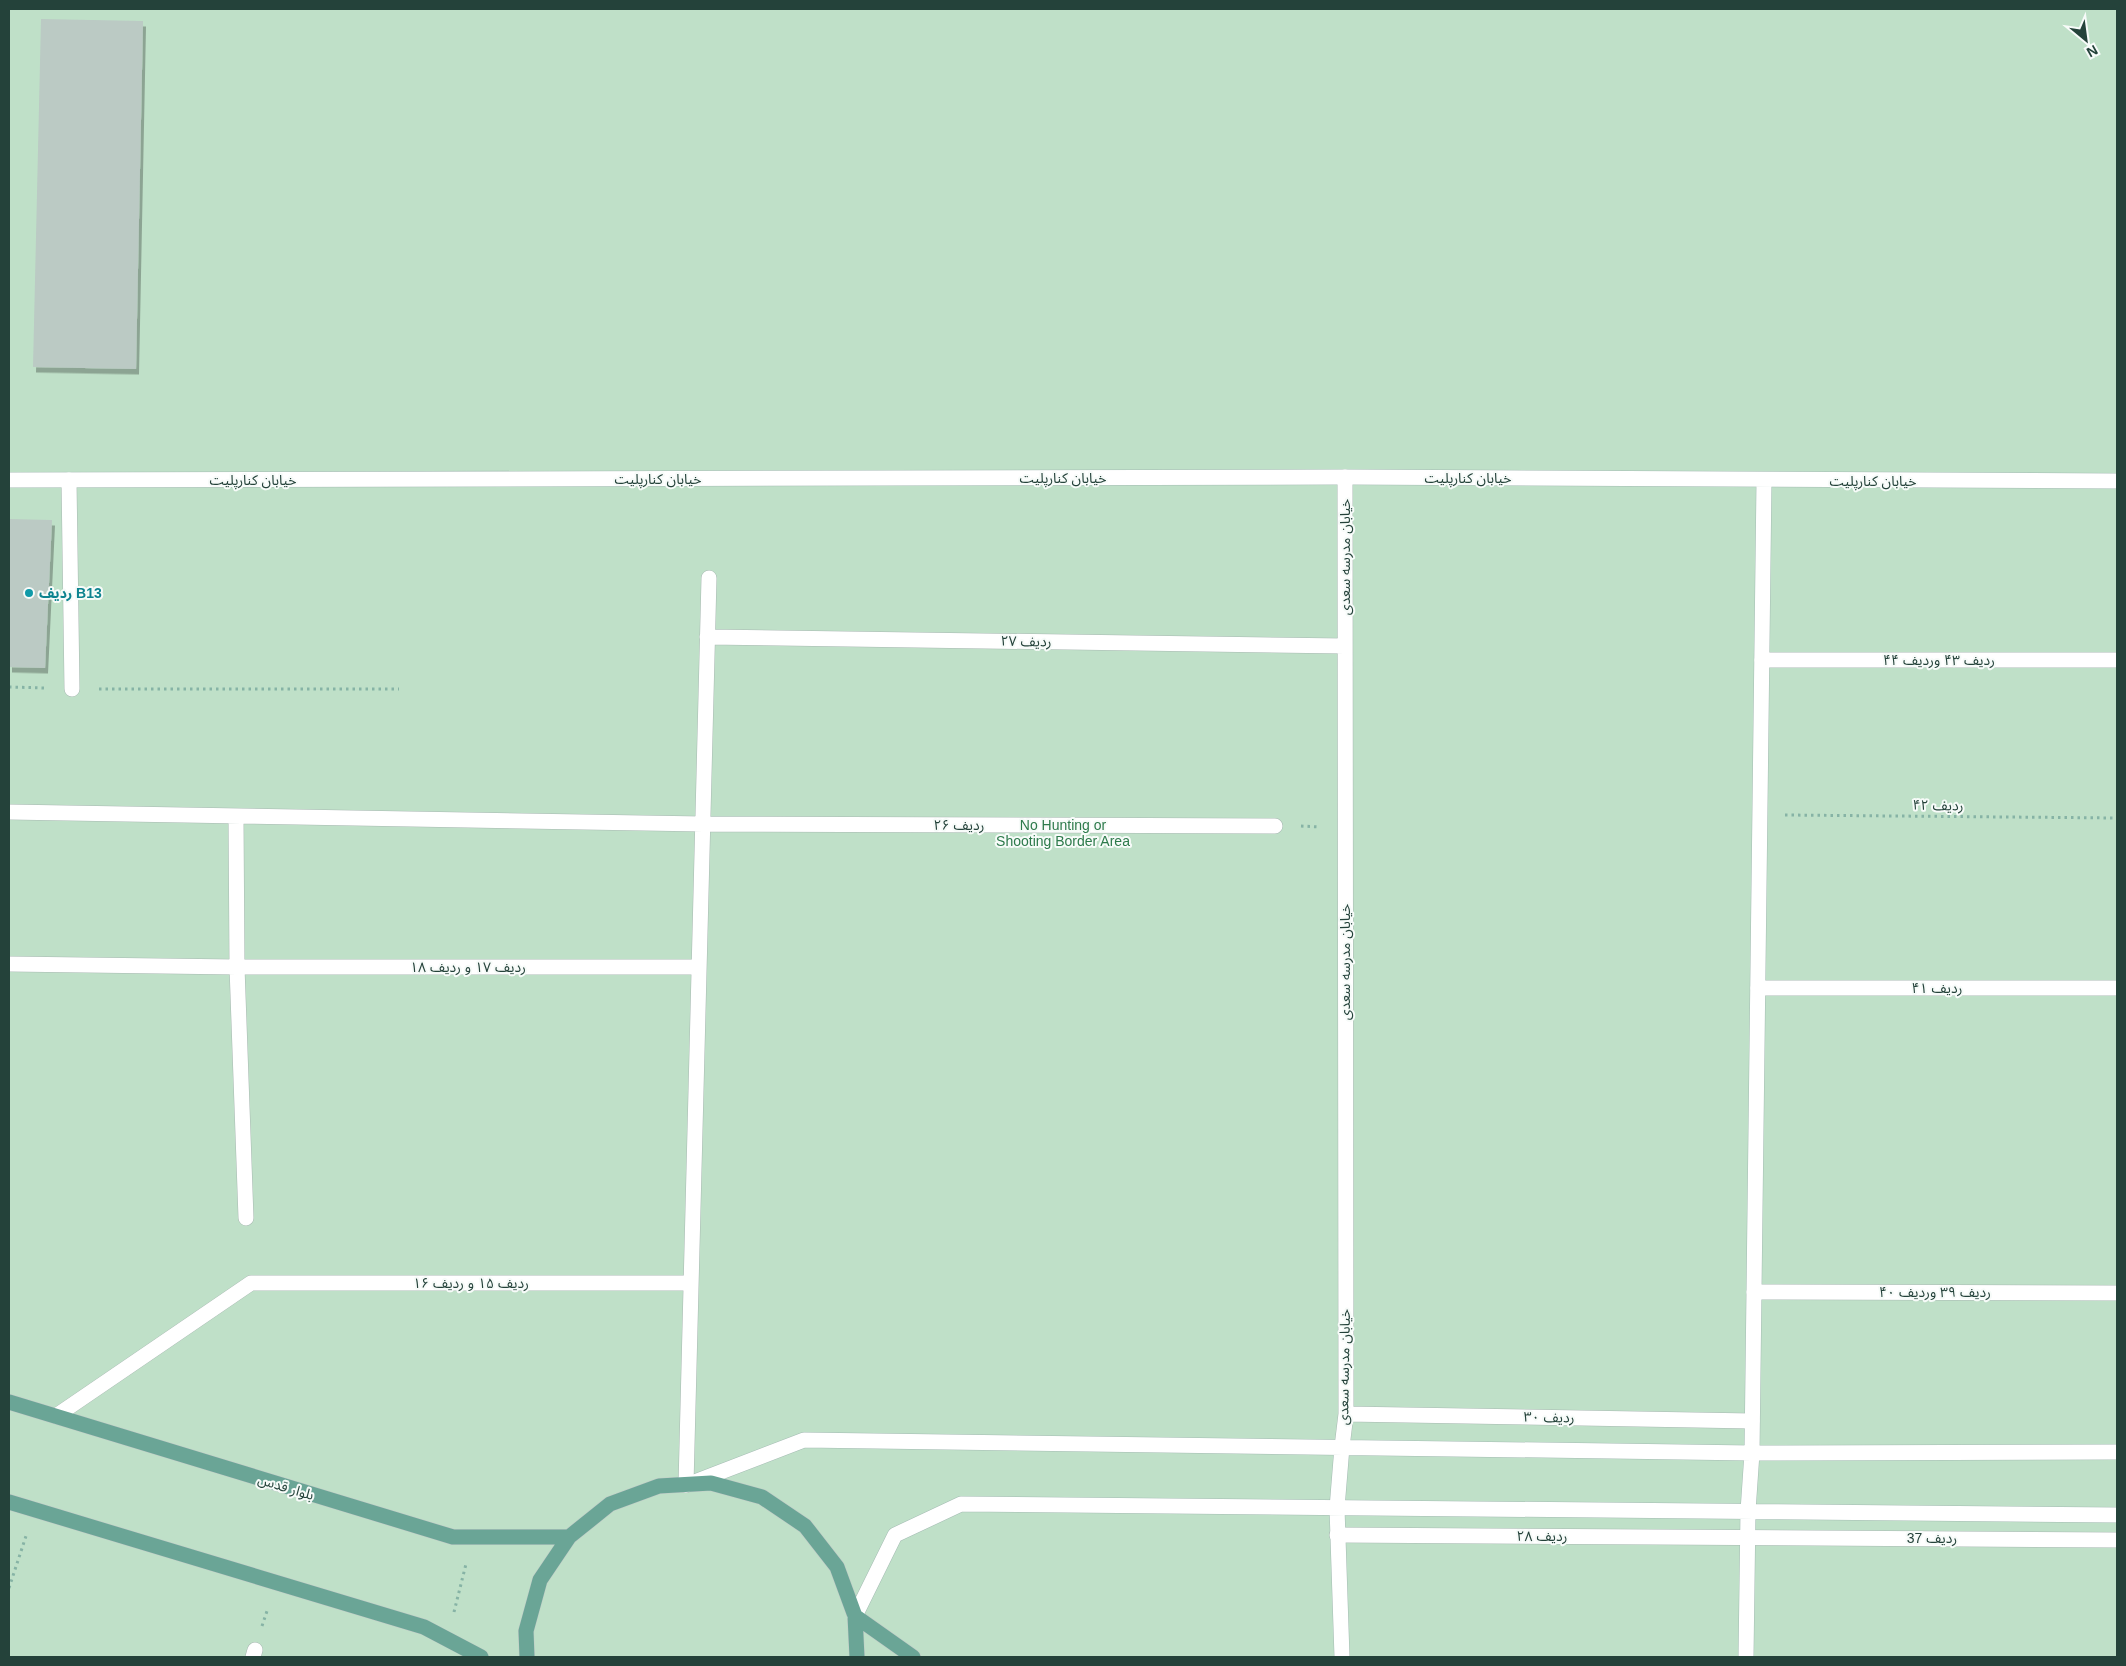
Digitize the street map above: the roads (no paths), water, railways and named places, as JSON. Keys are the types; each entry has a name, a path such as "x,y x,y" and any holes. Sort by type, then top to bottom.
{"main road":[{"name":"بلوار قدس","path":"9,1402 452,1537 569,1537"},
{"path":"527,1657 526,1631 540,1580 569,1537 610,1504 659,1486 711,1483 762,1497 805,1526 837,1567 855,1616 857,1657"},
{"path":"9,1502 424,1626 481,1657"},
{"path":"855,1616 913,1657"}],"street":[{"name":"خیابان کنارپلیت","path":"9,480 1345,477 2117,481"},
{"name":"خیابان مدرسه سعدی","path":"1342,1657 1337,1508 1346,1414 1345,477"},
{"path":"70,480 72,689"},
{"path":"1746,1657 1748,1511 1752,1453 1764,480"},
{"path":"709,578 686,1485 804,1440 1752,1453 2117,1452"},
{"name":"ردیف ۲۷","path":"707,637 1345,646"},
{"name":"ردیف ۴۳ وردیف ۴۴","path":"1762,660 2117,660"},
{"name":"ردیف ۲۶","path":"9,812 703,824 1275,826"},
{"path":"236,816 237,967 246,1218"},
{"name":"ردیف ۱۷ و ردیف ۱۸","path":"9,964 237,967 699,968"},
{"name":"ردیف ۴۱","path":"1758,988 2117,988"},
{"name":"ردیف ۱۵ و ردیف ۱۶","path":"56,1416 251,1283 691,1283"},
{"name":"ردیف ۳۹ وردیف ۴۰","path":"1754,1292 2117,1293"},
{"name":"ردیف ۳۰","path":"1346,1414 1752,1421"},
{"path":"855,1616 895,1535 961,1504 2117,1515"},
{"name":"ردیف ۲۸","path":"1337,1535 1748,1537"},
{"name":"ردیف 37","path":"1748,1537 2117,1540"}],"place":[{"name":"ردیف B13","path":"29,593"}],"park label":[{"name":"No Hunting or Shooting Border Area","path":"1063,834"}]}
